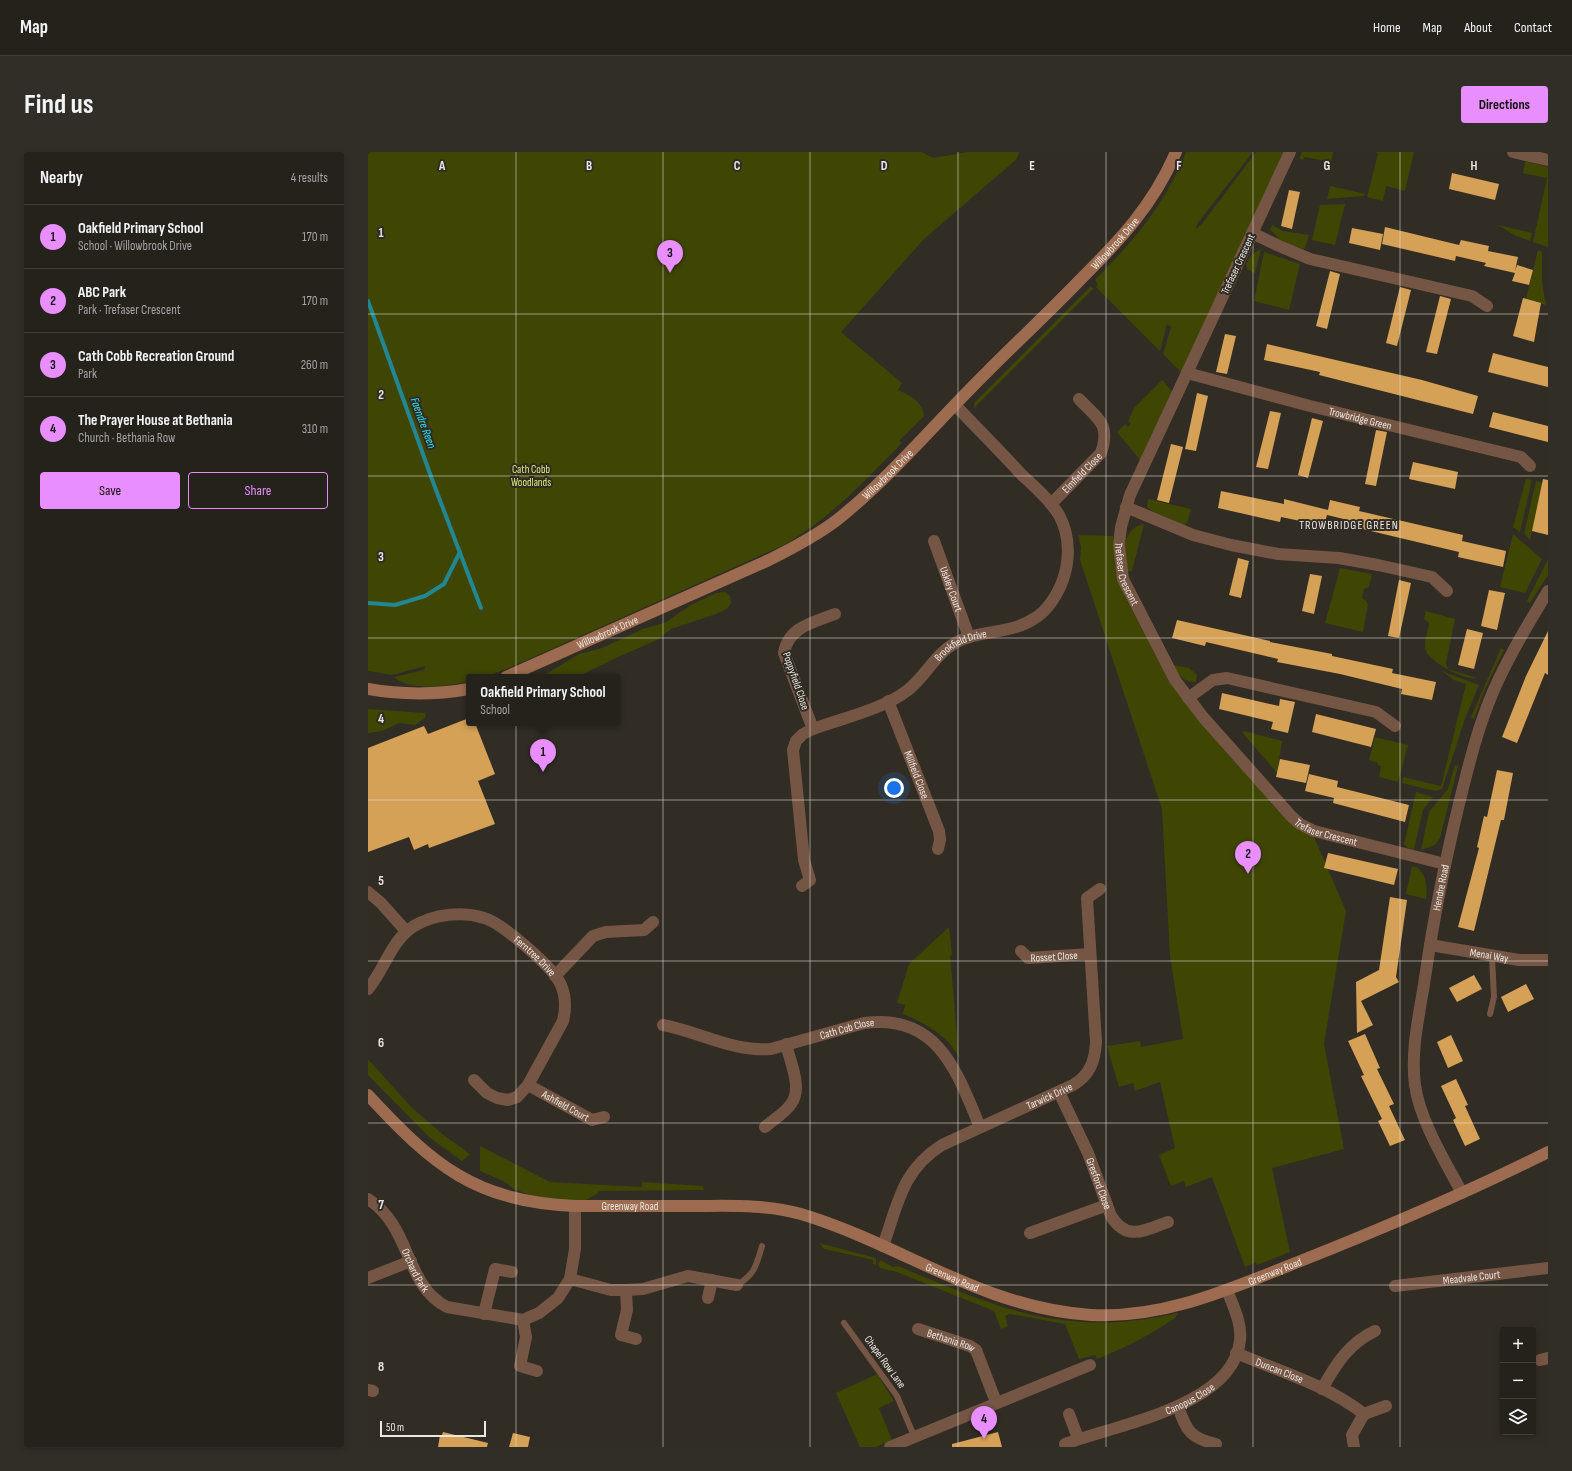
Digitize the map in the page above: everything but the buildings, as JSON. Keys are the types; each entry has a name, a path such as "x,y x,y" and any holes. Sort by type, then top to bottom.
{"street":[{"name":"Willowbrook Drive","path":"513,674 769,560 812,537 855,504 1124,235 1155,193 1176,152"},
{"name":"Trefaser Crescent","path":"1290,152 1134,484 1126,507 1119,545 1123,579 1155,644 1175,680 1188,698 1291,816 1300,824 1314,831 1445,864"},
{"path":"1513,152 1548,160"},
{"path":"1252,233 1310,259 1472,296 1487,306"},
{"name":"Trowbridge Green","path":"1187,373 1310,406 1521,457 1530,466"},
{"name":"Elmfield Close","path":"1051,504 1101,453 1104,446 1106,435 1103,426 1079,399"},
{"name":"Brookfield Drive","path":"802,886 810,880 804,860 793,750 796,741 813,729 888,701 908,690 920,680 945,650 969,637 1006,630 1027,623 1044,611 1056,596 1064,578 1068,561 1068,545 1059,516 1051,504 955,405"},
{"path":"1126,507 1193,535 1231,546 1278,554 1339,558 1378,565 1432,578 1447,591"},
{"name":"Uskley Court","path":"934,541 969,637"},
{"name":"Hendre Road","path":"1462,1194 1432,1134 1415,1087 1414,1068 1416,1042 1430,945 1445,864 1473,746 1507,663 1548,591"},
{"name":"Poppyfield Close","path":"813,729 784,653 785,644 791,635 799,628 835,614"},
{"path":"1188,698 1213,680 1227,678 1376,712 1395,726"},
{"path":"368,689 419,694 438,694 466,689"},
{"name":"Millfield Close","path":"888,701 939,831 940,840 938,849"},
{"name":"Tarwick Drive","path":"883,1246 905,1182 918,1163 942,1145 1059,1092 1081,1080 1089,1072 1095,1054 1087,898 1100,888"},
{"path":"368,892 381,903 406,931"},
{"name":"Ferntree Drive","path":"368,989 397,941 406,931 415,925 444,916 461,914 485,918 499,925 516,939 555,976 561,985 565,998 566,1011 564,1021 528,1085 517,1097 508,1100 497,1098 487,1093 474,1080"},
{"path":"555,976 593,936 606,932 644,930 653,922"},
{"name":"Menai Way","path":"1430,945 1492,957 1519,960 1548,960"},
{"name":"Rosset Close","path":"1021,951 1028,958 1090,954"},
{"name":"Cath Cob Close","path":"663,1025 682,1029 743,1049 771,1049 850,1027 879,1021 909,1027 936,1044 946,1055 954,1068 980,1127"},
{"path":"765,1127 791,1104 794,1097 796,1087 786,1044"},
{"name":"Ashfield Court","path":"528,1085 592,1120 604,1117"},
{"name":"Gresford Close","path":"1059,1092 1088,1153 1107,1205 1116,1224 1130,1232 1144,1231 1168,1222"},
{"name":"Greenway Road","path":"368,1095 415,1143 445,1168 465,1180 507,1197 554,1205 766,1208 796,1213 838,1226 948,1277 989,1293 1030,1305 1092,1315 1137,1314 1187,1304 1227,1290 1374,1232 1462,1194 1548,1152"},
{"name":"Orchard Park","path":"368,1199 393,1223 422,1286 438,1302 448,1307 523,1320"},
{"path":"1030,1234 1107,1205"},
{"path":"537,1371 520,1366 526,1336 523,1320 539,1313 558,1298 570,1279 575,1249 575,1206"},
{"path":"368,1278 411,1261"},
{"name":"Meadvale Court","path":"1395,1286 1548,1268"},
{"path":"484,1314 495,1269 512,1272"},
{"path":"570,1279 611,1290 643,1290 688,1276 737,1284"},
{"path":"708,1298 712,1280"},
{"path":"626,1290 627,1310 621,1335 636,1339"},
{"name":"Canopus Close","path":"1064,1444 1078,1438 1178,1407 1198,1396 1221,1377 1236,1354 1240,1341 1240,1328 1227,1290"},
{"name":"Bethania Row","path":"918,1329 970,1346 976,1350 996,1402"},
{"path":"1322,1389 1344,1354 1363,1337 1376,1331"},
{"name":"Duncan Close","path":"1236,1354 1322,1389 1353,1405 1364,1414"},
{"path":"893,1446 996,1402 1090,1365"},
{"path":"1354,1447 1352,1435 1364,1414 1386,1406"},
{"path":"1178,1407 1184,1423 1190,1433 1204,1441 1216,1444"},
{"path":"1069,1414 1078,1438"}],"lane":[{"path":"1490,1014 1494,997 1492,957"},
{"path":"737,1284 748,1278 755,1269 762,1246"},
{"name":"Chapel Row Lane","path":"844,1323 897,1396 914,1436"}],"green space":[{"name":"Cath Cobb Woodlands","path":"368,152 922,152 933,158 968,152 1019,152 1017,159 924,239 841,332 902,383 898,390 907,394 918,403 924,416 899,441 902,443 860,485 817,523 784,545 493,674 466,674 466,682 452,685 420,686 401,682 394,677 424,670 425,666 392,675 368,671"},
{"path":"1186,152 1253,152 1197,224 1196,229 1202,224 1256,152 1285,152 1181,372 1163,354 1171,327 1167,324 1160,351 1096,287 1098,284 1095,280 1147,221 1169,188"},
{"path":"1302,152 1333,152 1331,162 1305,157 1303,160 1299,158"},
{"path":"1376,152 1414,152 1405,191 1386,186 1383,201 1367,197 1378,154"},
{"path":"1525,161 1548,167 1548,247 1533,242 1547,178 1523,173"},
{"path":"1330,186 1365,194 1364,196 1327,199"},
{"path":"1345,204 1335,245 1312,240 1320,205"},
{"path":"1272,225 1283,231 1309,235 1305,248 1302,249 1279,239 1270,229"},
{"path":"1498,225 1532,233 1530,241 1516,236"},
{"path":"1261,249 1255,273 1247,269 1246,264 1252,254"},
{"path":"1538,250 1542,252 1542,283 1546,305 1526,299"},
{"path":"1264,252 1300,264 1289,310 1254,301"},
{"path":"1090,287 1094,288 974,408 974,403"},
{"path":"1162,380 1172,391 1140,460 1117,432 1125,424 1128,427 1131,423 1128,421 1134,408"},
{"path":"1526,479 1532,480 1520,532 1513,527"},
{"path":"1536,481 1543,483 1530,540 1524,534"},
{"path":"1148,499 1191,509 1187,523 1184,525 1154,512 1147,507"},
{"path":"1144,524 1132,571 1127,571 1125,549 1128,536 1137,526"},
{"path":"1513,534 1542,559 1525,593 1500,587"},
{"path":"1078,535 1113,536 1115,565 1120,584 1126,599 1170,683 1277,810 1295,826 1314,837 1346,911 1324,1044 1344,1149 1272,1168 1290,1252 1257,1265 1256,1262 1245,1267 1212,1177 1186,1187 1184,1181 1171,1186 1159,1155 1175,1148 1160,1082 1135,1091 1133,1083 1119,1087 1107,1046 1140,1041 1141,1047 1183,1039 1170,956 1162,809 1080,560 1081,547"},
{"path":"1548,559 1548,575 1530,603 1527,601"},
{"path":"1340,568 1372,574 1369,587 1364,589 1362,598 1368,605 1363,632 1325,623"},
{"path":"725,592 730,596 731,603 727,609 671,629 657,640 583,674 546,674 579,654 602,648 643,629 666,622 691,605 716,593"},
{"path":"1426,611 1455,619 1446,663 1448,669 1477,678 1465,677 1448,670 1429,655 1425,648 1429,623 1424,619"},
{"path":"1501,648 1504,650 1485,689 1474,719 1471,717"},
{"path":"1173,665 1189,668 1197,675 1196,682 1188,681 1182,678"},
{"path":"1441,670 1479,685 1465,719 1442,789 1435,791 1402,783 1403,777 1441,786 1466,684 1454,680"},
{"path":"368,709 425,713 426,717 415,725 399,723 382,731 368,733"},
{"path":"1244,731 1282,741 1277,773 1242,732"},
{"path":"1375,737 1408,745 1398,782 1379,777 1381,766 1378,765 1378,763 1369,760"},
{"path":"1455,765 1458,766 1440,838 1435,845 1421,850 1429,812 1448,789"},
{"path":"1416,792 1433,797 1423,810 1414,849 1408,848 1404,844"},
{"path":"1412,866 1420,870 1423,874 1427,889 1426,899 1406,894"},
{"path":"949,927 952,955 950,956 959,1057 942,1036 920,1022 903,1014 905,1005 897,1003 909,964"},
{"path":"368,1059 411,1107 441,1133 470,1154 462,1161 430,1138 368,1075"},
{"path":"480,1146 550,1182 642,1187 642,1182 703,1186 704,1190 599,1191 597,1194 586,1200 575,1202 546,1198 527,1194 514,1189 503,1181 480,1171"},
{"path":"819,1243 872,1257 876,1259 876,1265 873,1264 873,1260 824,1249"},
{"path":"880,1260 893,1267 898,1266 983,1300 1027,1314 1049,1318 1099,1323 1139,1320 1178,1313 1175,1318 1137,1341 1097,1359 1095,1355 1079,1359 1065,1324 1010,1314 1005,1316 1008,1326 1001,1329 994,1311 897,1272 880,1268 878,1265"},
{"path":"877,1374 894,1401 879,1408 892,1440 876,1447 860,1447 836,1393"}],"waterway":[{"name":"Faendre Reen","path":"368,301 433,482 481,608"},
{"name":"Faendre Reen","path":"368,603 395,605 425,596 444,584 460,552"}],"place":[{"name":"Cath Cobb Recreation Ground","path":"670,273"},
{"name":"Oakfield Primary School","path":"543,772"},
{"name":"ABC Park","path":"1248,874"},
{"name":"The Prayer House at Bethania","path":"984,1439"}],"district":[{"name":"TROWBRIDGE GREEN","path":"1349,525"}]}
